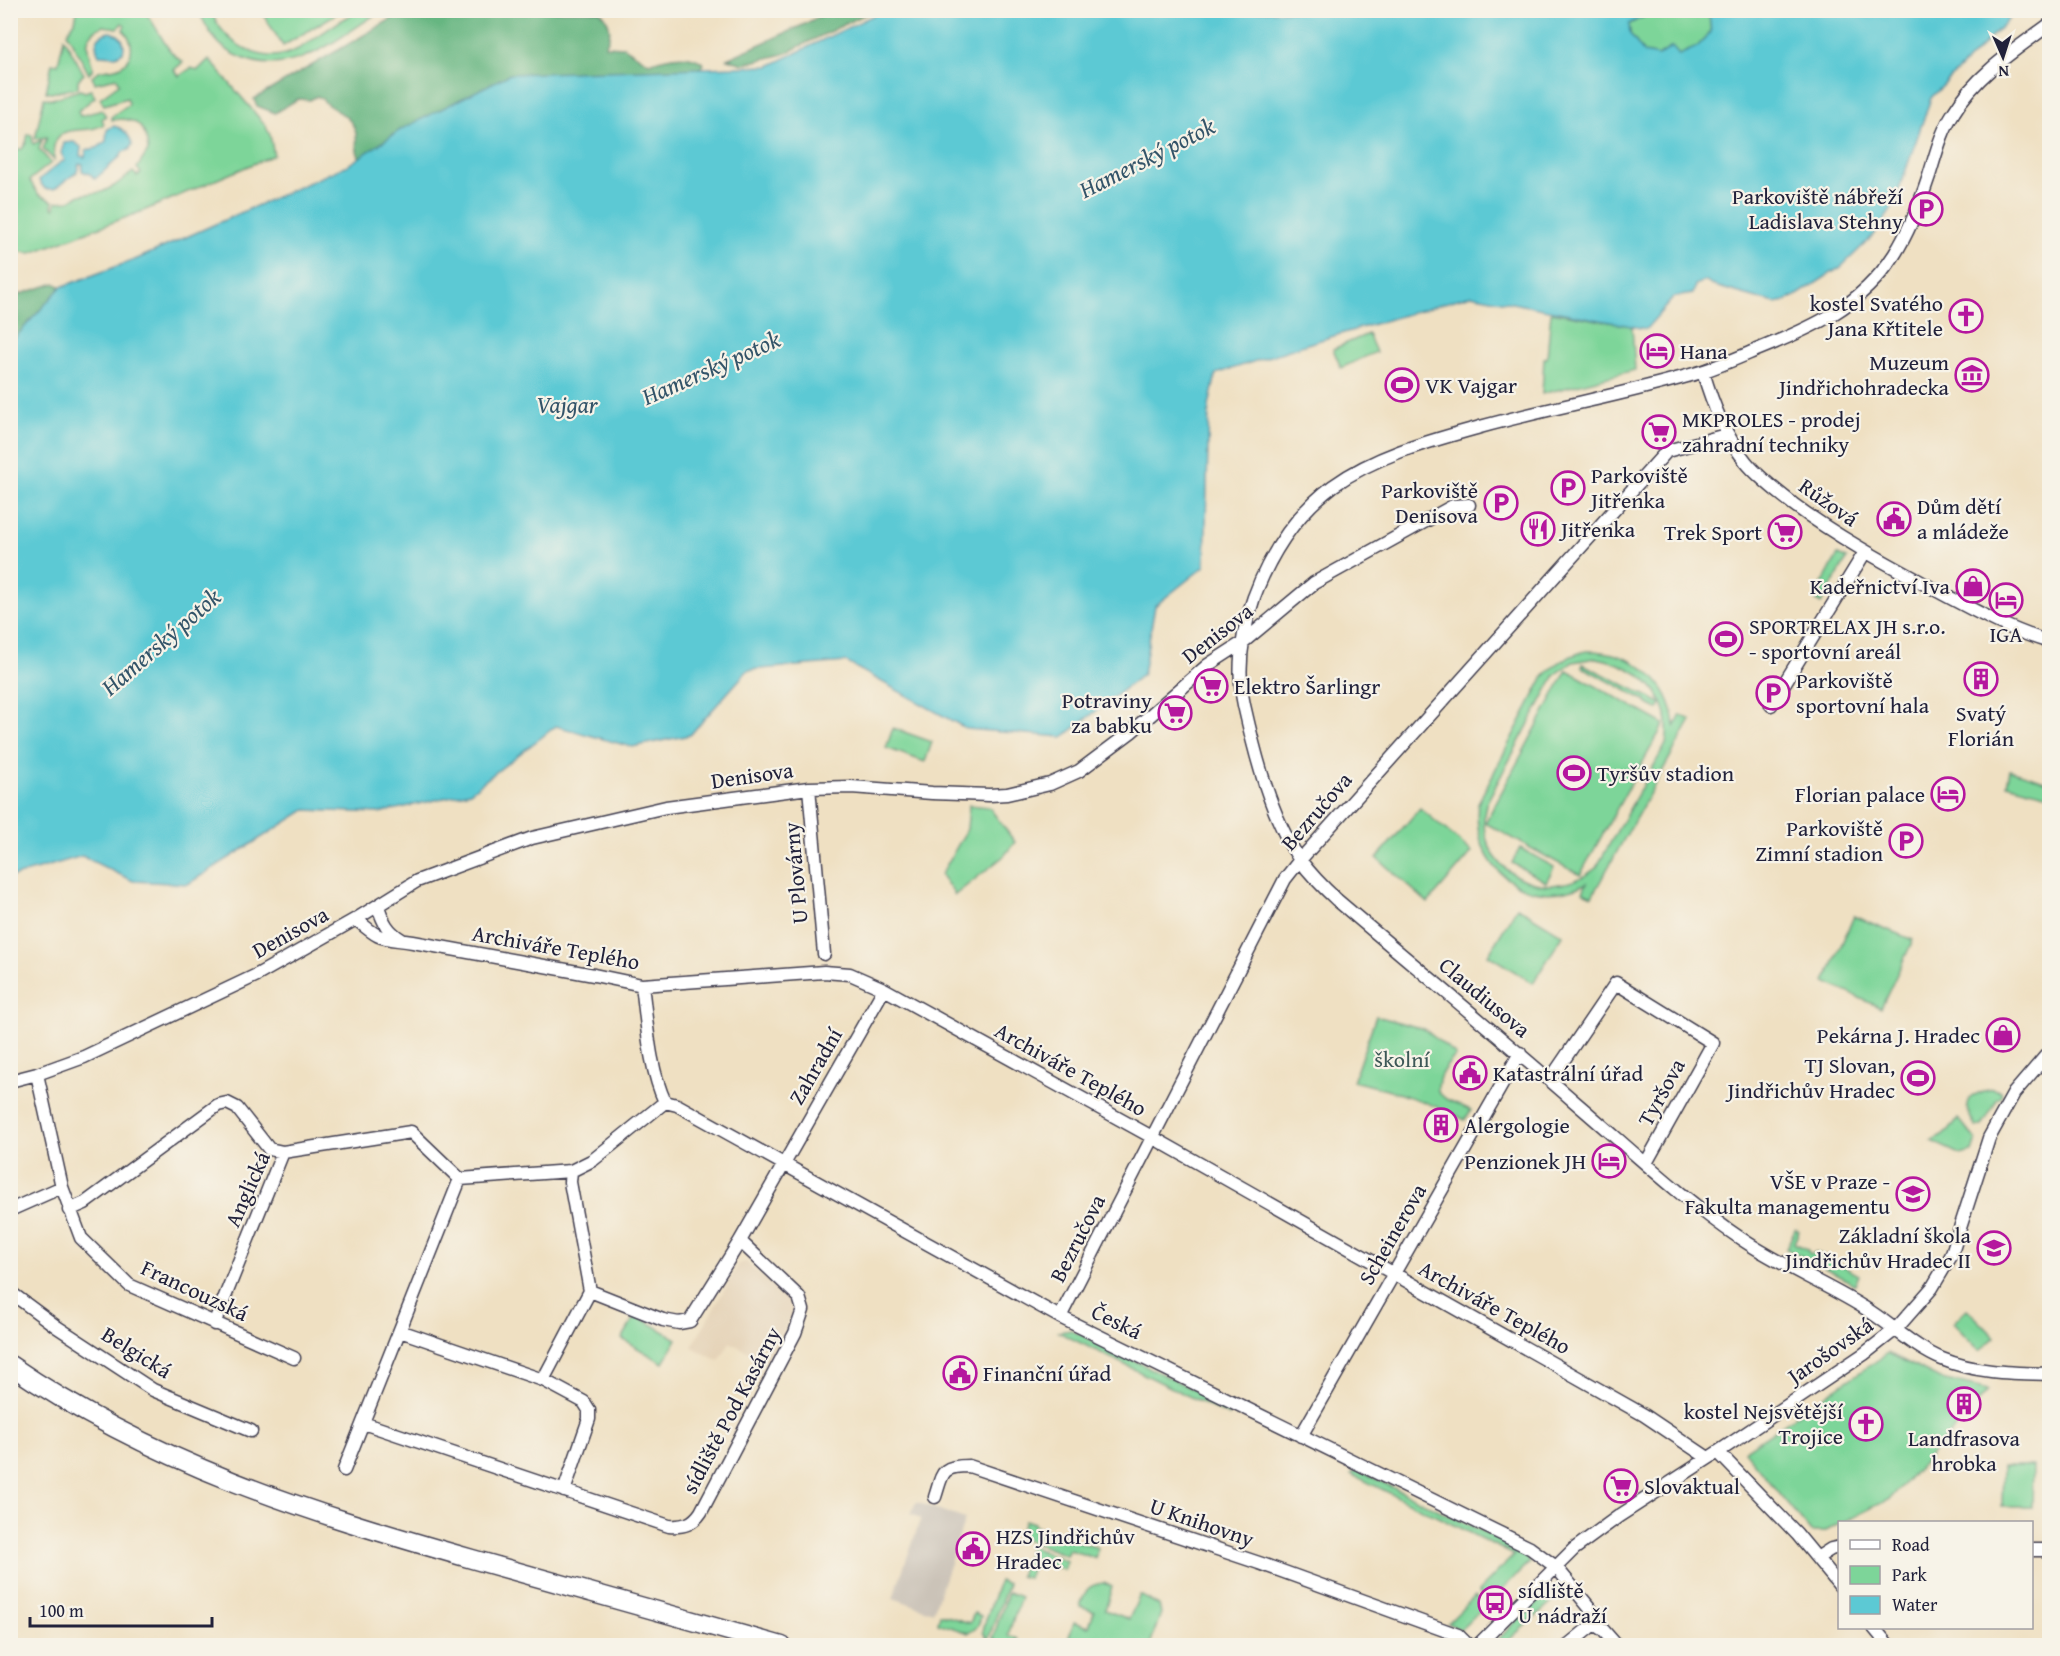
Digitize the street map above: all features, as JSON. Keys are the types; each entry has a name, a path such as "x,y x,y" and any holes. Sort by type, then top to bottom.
{"main road":[{"path":"10,1365 52,1392 130,1436 179,1460 256,1491 332,1518 432,1548 782,1646"}],"street":[{"name":"Claudiusova","path":"2049,24 1983,76 1964,95 1943,130 1916,214 1906,237 1897,254 1879,278 1858,297 1798,333 1703,372 1544,410 1434,440 1354,472 1331,488 1307,511 1292,527 1273,556 1260,581 1248,614 1239,672 1253,745 1267,789 1287,839 1313,877 1337,900 1520,1053 1646,1163 1739,1238 1863,1306 1929,1353 1965,1367 2003,1372 2049,1374"},
{"name":"Růžová","path":"1703,372 1713,405 1726,435 1746,462 1777,491 1865,552 1963,604 2049,642"},
{"name":"Bezručova","path":"1060,1317 1285,879 1667,451 1726,435"},
{"name":"Denisova","path":"10,1081 84,1057 257,975 356,920 417,881 532,838 666,807 809,788 831,787 989,795 1007,794 1050,784 1079,771 1131,732 1208,665 1242,643 1314,583 1453,506 1469,505"},
{"path":"1771,705 1865,552"},
{"name":"U Plovárny","path":"809,788 824,954"},
{"path":"378,906 384,924 390,933 403,940"},
{"name":"Archiváře Teplého","path":"356,920 377,937 642,985 824,972 850,974 884,989 1152,1137 1713,1455 1731,1467 1797,1534 1838,1585"},
{"name":"Tyršova","path":"1550,1080 1616,983 1713,1043 1646,1163"},
{"path":"344,1470 460,1179 571,1171 593,1160 665,1102 659,1090 655,1070 642,985"},
{"name":"Zahradní","path":"783,1164 884,989"},
{"name":"Jarošovská","path":"1477,1646 1574,1549 1619,1516 1864,1354 1896,1329 1942,1274 1951,1256 1989,1137 2014,1093 2049,1051"},
{"name":"Scheinerova","path":"1301,1436 1520,1053"},
{"name":"Francouzská","path":"37,1074 62,1187 81,1238 129,1285 294,1358"},
{"name":"Česká","path":"665,1102 677,1105 1060,1317 1530,1548 1556,1567"},
{"path":"69,1210 85,1203 218,1105 227,1104 237,1108 269,1149 283,1152"},
{"name":"Anglická","path":"214,1324 283,1152 411,1132 460,1179"},
{"path":"590,1291 663,1320 679,1323 690,1322 740,1241 783,1164"},
{"path":"543,1380 590,1291 570,1182 571,1171"},
{"path":"10,1210 62,1187"},
{"name":"sídliště Pod Kasárny","path":"363,1423 669,1526 688,1525 696,1520 701,1512 795,1333 803,1310 799,1297 740,1241"},
{"name":"Belgická","path":"10,1292 57,1327 153,1390 251,1431"},
{"path":"400,1331 543,1380 584,1402 589,1410 589,1419 564,1491"},
{"name":"U Knihovny","path":"935,1497 943,1473 951,1466 969,1466 1253,1561 1413,1618 1458,1635 1468,1646"},
{"path":"1816,1558 1838,1547"},
{"path":"2033,1550 2049,1550"},
{"path":"1556,1567 1589,1607 1593,1613 1594,1624"},
{"path":"1567,1646 1594,1624"},
{"path":"1594,1624 1603,1630 1617,1646"},
{"path":"1875,1629 1889,1646"}],"shaded area":[{"path":"746,1262 791,1301 793,1313 767,1362 730,1342 719,1361 692,1347 739,1264"},
{"path":"916,1502 965,1519 933,1612 893,1598 921,1518 911,1514"}],"green space":[{"path":"143,10 171,51 183,62 174,70 179,76 191,68 198,70 210,60 265,125 270,135 274,155 143,211 31,253 11,251 11,150 22,149 28,134 32,135 33,144 42,140 39,149 51,163 30,181 39,195 53,201 52,208 55,208 56,202 102,192 133,172 137,176 141,173 137,168 148,151 145,135 139,125 134,122 112,120 111,117 129,104 127,98 104,105 100,98 119,84 117,78 95,83 92,77 98,71 117,68 126,63 131,54 131,44 123,30 125,25 122,23 118,28 103,26 91,34 88,44 93,68 89,74 67,33 75,21 77,11"},
{"path":"199,11 211,11 225,34 246,50 271,56 298,49 358,12 381,11 314,53 278,64 259,63 240,57 226,49 210,32"},
{"path":"261,11 341,11 283,46"},
{"path":"405,11 600,11 607,19 610,28 605,46 624,47 649,63 670,57 685,56 704,64 701,68 402,129 360,158 353,125 319,97 310,100 298,99 275,113 257,106 254,99"},
{"path":"829,11 872,11 784,54 743,64 727,59 803,25"},
{"path":"1655,11 1706,11 1709,13 1711,32 1697,47 1679,56 1672,48 1658,56 1644,53 1630,34 1629,24"},
{"path":"64,38 84,74 78,80 78,88 46,92 52,63 58,64"},
{"path":"80,90 85,92 91,90 95,97 78,111 80,116 102,110 106,116 102,119 104,124 91,129 62,134 57,138 54,146 54,160 43,149 47,137 35,139 44,98 52,99"},
{"path":"55,283 61,287 11,342 11,297"},
{"path":"1551,312 1632,326 1635,370 1542,394 1544,358 1547,358"},
{"path":"1368,334 1376,352 1341,368 1333,349"},
{"path":"1838,555 1847,559 1821,604 1816,601 1825,586 1822,584"},
{"name":"Tyršův stadion","path":"1586,651 1618,656 1646,670 1666,694 1675,726 1681,715 1691,720 1592,896 1583,892 1587,883 1565,891 1544,893 1524,888 1507,879 1493,865 1483,847 1478,826 1478,803 1544,676 1568,657","holes":["1596,658 1612,662 1640,676 1659,697 1665,711 1666,744 1596,868 1576,880 1555,885 1534,883 1516,876 1501,863 1490,847 1484,827 1486,804 1555,675 1573,662"]},
{"path":"1583,664 1661,703 1658,709 1582,667"},
{"name":"Tyršův stadion","path":"1567,670 1664,724 1580,875 1485,823"},
{"path":"893,728 932,742 925,762 886,748"},
{"path":"2010,770 2049,782 2049,795 2007,784"},
{"path":"969,805 989,807 1015,842 1004,856 955,895 941,875 967,829"},
{"path":"1420,808 1472,852 1428,903 1377,858"},
{"path":"1520,848 1554,867 1546,882 1512,863"},
{"path":"1517,907 1563,935 1533,983 1488,955"},
{"path":"1854,916 1913,940 1881,1008 1825,982"},
{"name":"školní","path":"1376,1016 1424,1029 1456,1055 1440,1076 1438,1092 1446,1099 1471,1110 1465,1120 1424,1102 1353,1081"},
{"path":"1992,1089 2001,1091 2002,1096 1997,1100 1982,1126 1976,1127 1968,1112 1968,1101 1976,1094"},
{"path":"1958,1118 1976,1140 1972,1152 1961,1155 1931,1141 1949,1131"},
{"path":"1795,1229 1799,1231 1794,1243 1807,1249 1810,1254 1816,1252 1859,1275 1855,1285 1786,1249"},
{"path":"1967,1309 1995,1337 1980,1351 1953,1323"},
{"path":"636,1315 677,1339 663,1363 622,1339"},
{"path":"1071,1330 1226,1405 1229,1408 1229,1416 1058,1332"},
{"path":"1888,1353 1938,1378 1988,1390 1890,1499 1845,1521 1838,1521 1838,1524 1823,1532 1811,1532 1744,1451"},
{"path":"2003,1466 2033,1466 2032,1507 2002,1507"},
{"path":"1357,1470 1527,1553 1529,1563 1488,1603 1478,1592 1514,1555 1351,1474"},
{"path":"1025,1520 1034,1523 1034,1526 1098,1548 1095,1558 1069,1550 1066,1555 1019,1537"},
{"path":"1032,1547 1067,1561 1064,1570 1035,1559 1028,1578 1020,1576 1029,1549"},
{"path":"999,1581 1008,1584 988,1640 983,1632 984,1626"},
{"path":"1104,1583 1112,1587 1105,1610 1129,1619 1140,1595 1159,1605 1161,1613 1150,1645 1066,1645 1074,1622 1089,1627 1094,1611 1080,1606 1085,1593 1090,1587"},
{"path":"1561,1585 1572,1597 1570,1600 1563,1592 1503,1645 1492,1646 1554,1587"},
{"path":"1008,1592 1021,1597 1008,1635 1018,1639 1016,1645 992,1645 995,1639 993,1638"},
{"path":"1475,1596 1484,1607 1460,1630 1448,1623"},
{"path":"974,1613 981,1616 976,1628 968,1633 938,1623 940,1614 970,1623"}],"water":[{"name":"Vajgar","path":"878,11 1655,11 1629,24 1630,34 1644,53 1658,56 1672,47 1679,55 1697,47 1711,32 1709,13 1706,11 2012,11 2008,20 1931,98 1893,207 1874,235 1841,267 1786,301 1775,303 1711,285 1705,281 1695,285 1693,294 1674,297 1646,329 1471,295 1216,374 1209,406 1205,566 1155,606 1143,674 1063,737 967,729 846,662 748,670 690,735 632,747 556,726 470,792 379,813 305,810 188,884 133,881 82,856 11,877 11,342 61,287 137,259 348,165 402,129 510,74 769,66"},
{"path":"110,32 122,39 123,52 116,56 99,55 96,47 97,40"},
{"path":"113,126 120,128 128,135 132,145 129,150 122,152 121,156 95,179 82,171 83,164 79,164 77,172 54,189 45,189 39,181 65,161 61,153 64,143 74,142 81,147 80,156 85,157 86,150 97,148 106,141 107,130"}],"place":[{"name":"Parkoviště nábřeží Ladislava Stehny","path":"1926,209"},
{"name":"kostel Svatého Jana Křtitele","path":"1966,316"},
{"name":"Hana","path":"1657,351"},
{"name":"Muzeum Jindřichohradecka","path":"1972,375"},
{"name":"VK Vajgar","path":"1402,385"},
{"name":"MKPROLES - prodej zahradní techniky","path":"1659,432"},
{"name":"Parkoviště Jitřenka","path":"1568,488"},
{"name":"Parkoviště Denisova","path":"1501,503"},
{"name":"Dům dětí a mládeže","path":"1894,519"},
{"name":"Jitřenka","path":"1538,529"},
{"name":"Trek Sport","path":"1785,532"},
{"name":"Kadeřnictví Iva","path":"1973,586"},
{"name":"IGA","path":"2006,600"},
{"name":"SPORTRELAX JH s.r.o. - sportovní areál","path":"1726,639"},
{"name":"Svatý Florián","path":"1981,679"},
{"name":"Elektro Šarlingr","path":"1211,686"},
{"name":"Parkoviště sportovní hala","path":"1773,693"},
{"name":"Potraviny za babku","path":"1175,713"},
{"name":"Tyršův stadion","path":"1574,773"},
{"name":"Florian palace","path":"1948,794"},
{"name":"Parkoviště Zimní stadion","path":"1906,841"},
{"name":"Pekárna J. Hradec","path":"2003,1035"},
{"name":"Katastrální úřad","path":"1470,1073"},
{"name":"TJ Slovan, Jindřichův Hradec","path":"1918,1078"},
{"name":"Alergologie","path":"1441,1125"},
{"name":"Penzionek JH","path":"1609,1161"},
{"name":"VŠE v Praze - Fakulta managementu","path":"1913,1194"},
{"name":"Základní škola Jindřichův Hradec II","path":"1994,1248"},
{"name":"Finanční úřad","path":"960,1373"},
{"name":"Landfrasova hrobka","path":"1964,1404"},
{"name":"kostel Nejsvětější Trojice","path":"1866,1424"},
{"name":"Slovaktual","path":"1621,1486"},
{"name":"HZS Jindřichův Hradec","path":"973,1549"},
{"name":"sídliště U nádraží","path":"1495,1603"}],"water label":[{"name":"Hamerský potok","path":"1147,158"},
{"name":"Hamerský potok","path":"711,368"},
{"name":"Hamerský potok","path":"161,642"}]}
